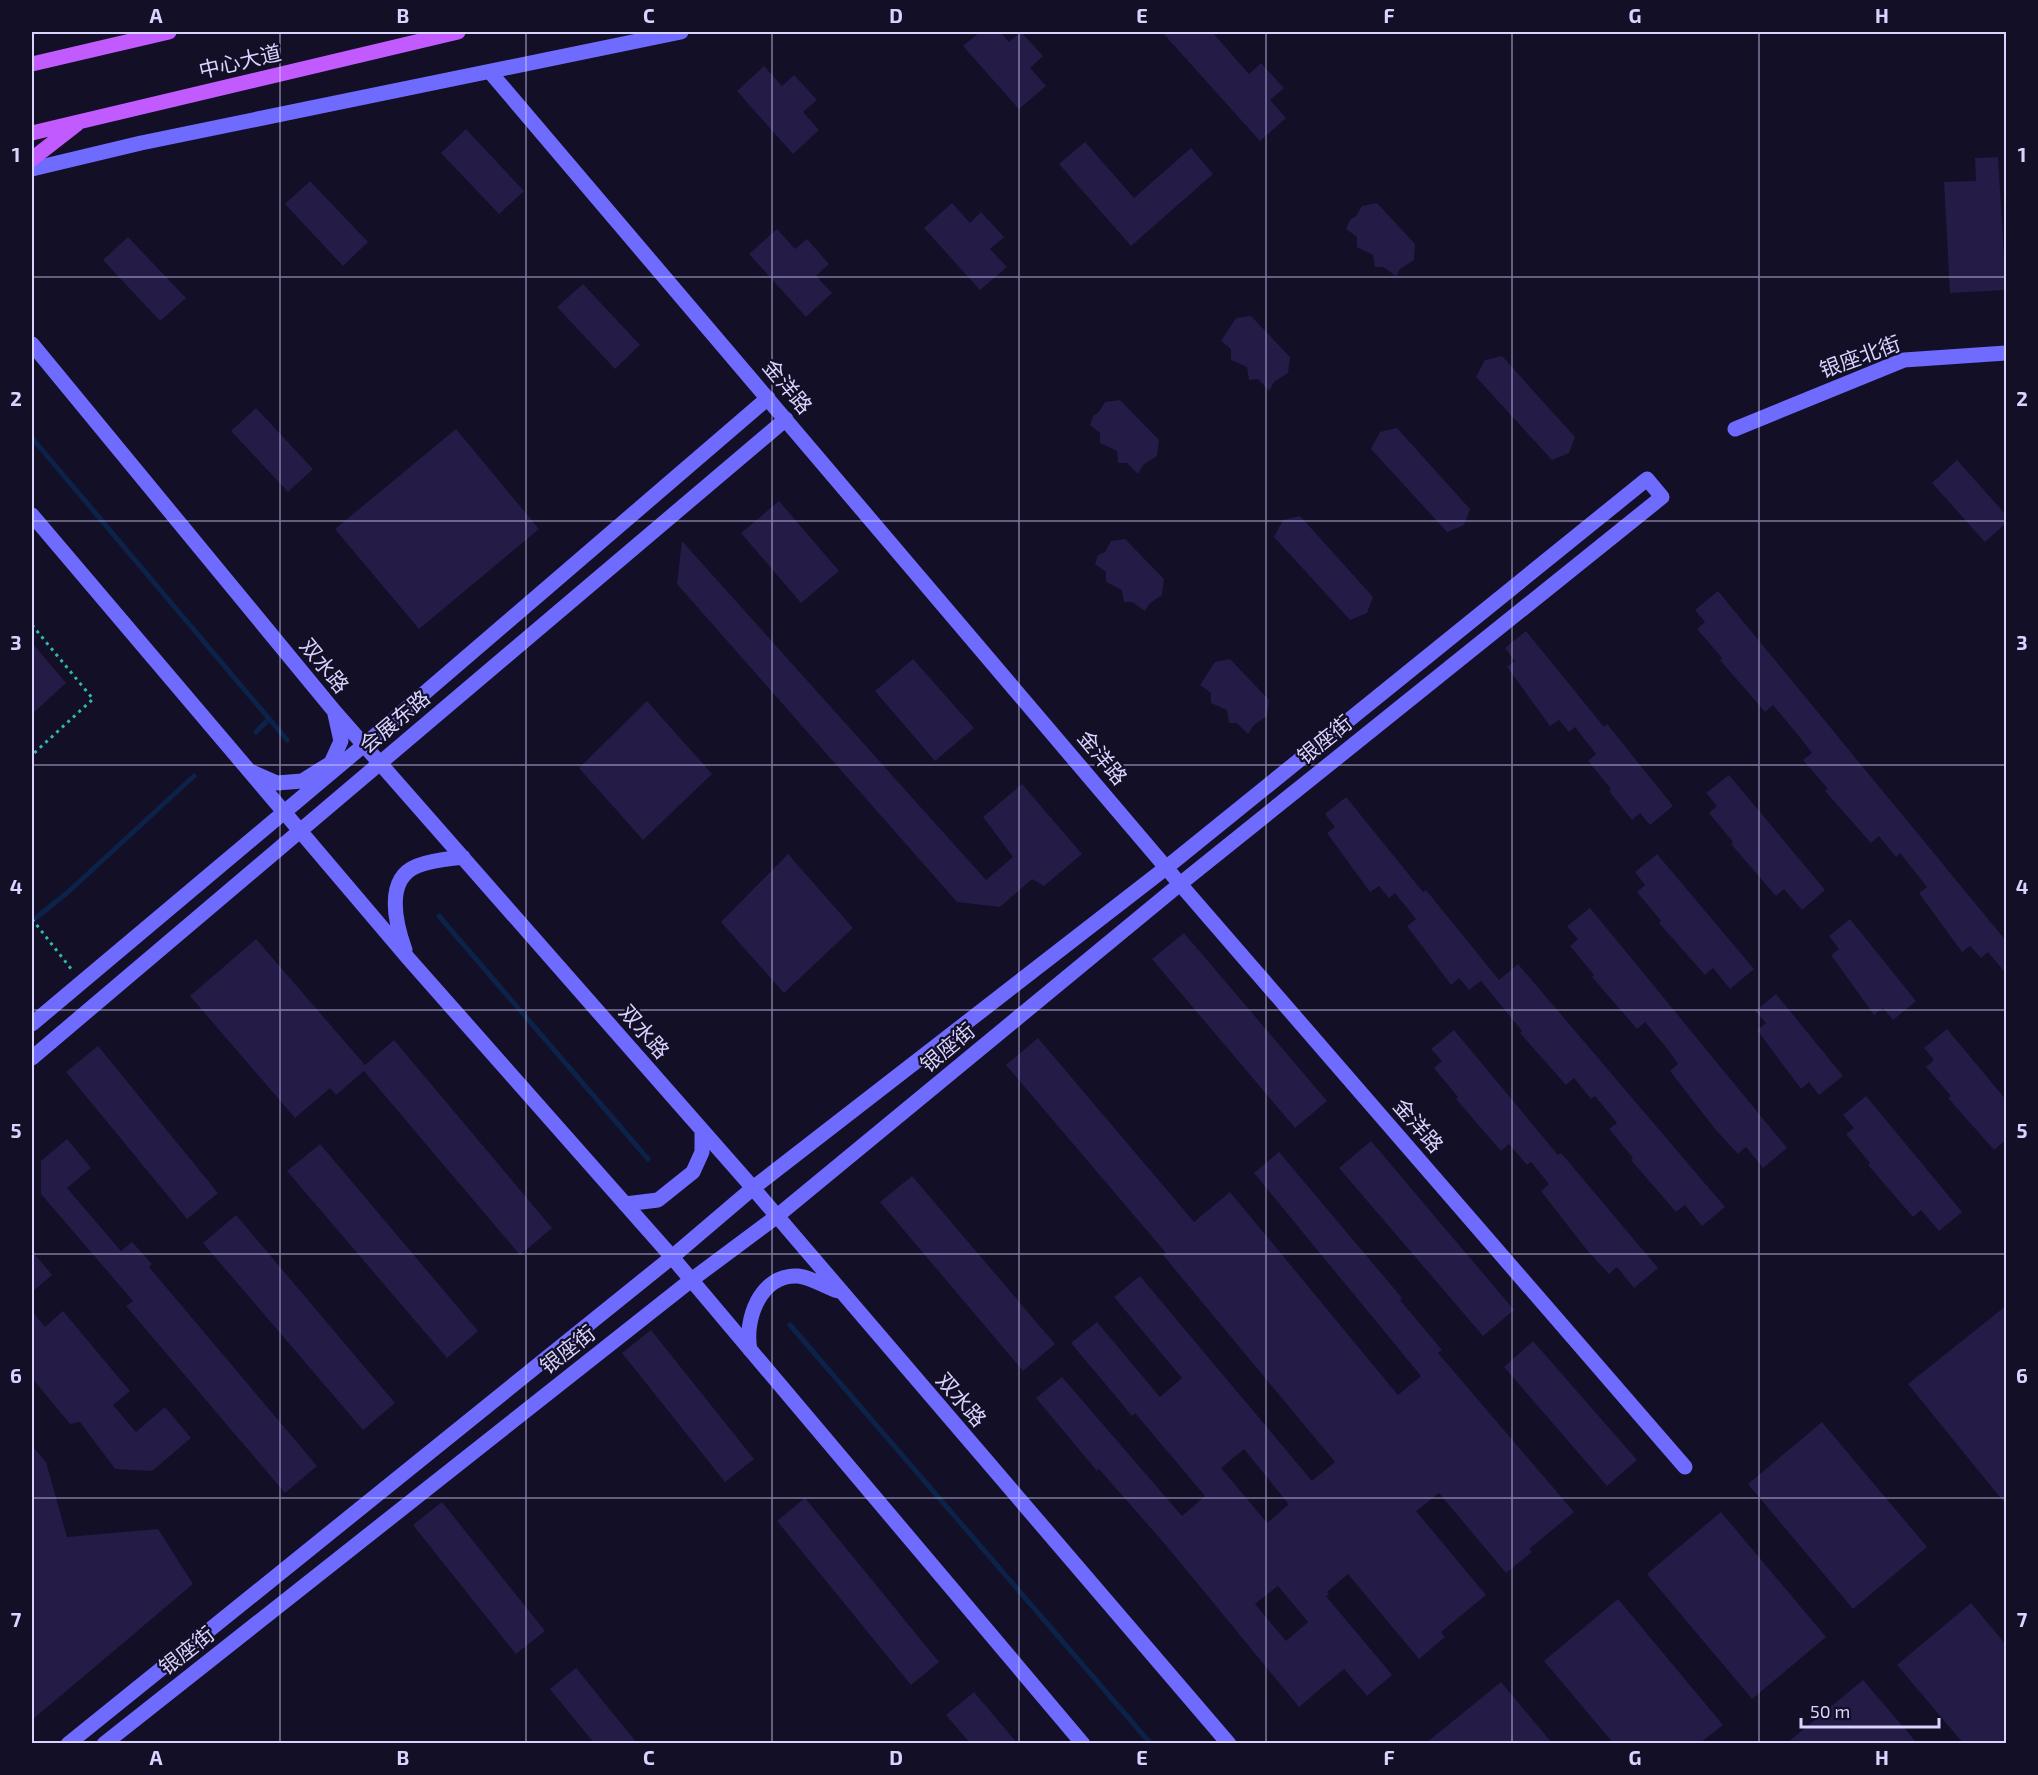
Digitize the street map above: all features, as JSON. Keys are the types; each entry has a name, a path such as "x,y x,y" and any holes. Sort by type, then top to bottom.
{"main road":[{"path":"32,64 169,32"},
{"name":"中心大道","path":"32,133 458,32"},
{"path":"32,169 141,143 681,32"},
{"name":"金洋路","path":"490,72 1180,884 1685,1467"},
{"path":"32,159 81,121"},
{"name":"双水路","path":"32,344 335,712 753,1188 1229,1743"},
{"name":"银座北街","path":"1735,429 1904,360 2007,353"},
{"name":"会展东路","path":"32,1024 364,745 768,398"},
{"name":"会展东路","path":"32,1058 786,419"},
{"name":"银座街","path":"68,1743 672,1257 753,1188 1167,867 1647,478 1662,497 1180,884 776,1217 690,1281 104,1743"},
{"path":"32,515 408,958 672,1257 1083,1743"},
{"path":"246,769 277,783 302,781 331,763 341,741 335,712"},
{"path":"408,958 394,909 398,885 415,867 463,857"},
{"path":"625,1204 658,1200 693,1172 702,1152 702,1130"},
{"path":"751,1353 747,1333 755,1301 776,1282 797,1276 841,1292"}],"path":[{"path":"32,625 93,699 32,755"},
{"path":"32,919 56,949"}],"building":[{"path":"980,32 1000,32 1009,42 1021,32 1043,56 1030,68 1046,86 1019,109 963,46"},
{"path":"1162,32 1212,32 1249,74 1261,63 1284,88 1270,100 1286,118 1260,141"},
{"path":"764,66 782,86 794,75 817,100 803,112 819,130 793,154 737,91"},
{"path":"466,129 524,191 499,214 441,153"},
{"path":"1085,142 1134,198 1191,148 1213,174 1131,246 1059,164"},
{"path":"1998,157 2006,290 1950,293 1944,182 1976,181 1975,158"},
{"path":"310,181 368,242 343,266 285,204"},
{"path":"952,203 970,223 981,212 1004,237 990,249 1007,267 980,290 924,228"},
{"path":"1377,203 1415,244 1414,260 1400,269 1396,276 1383,267 1375,267 1373,255 1357,247 1357,237 1346,229 1350,220 1356,216 1362,206"},
{"path":"777,229 795,249 807,239 829,264 816,276 832,293 806,317 749,254"},
{"path":"128,237 186,298 160,321 103,260"},
{"path":"583,284 640,345 615,369 557,307"},
{"path":"1251,316 1290,357 1288,373 1274,382 1269,391 1258,379 1249,380 1247,367 1231,360 1231,349 1221,341 1236,318"},
{"path":"1502,356 1575,437 1569,453 1552,460 1476,377 1485,360"},
{"path":"1120,400 1159,440 1157,456 1143,465 1138,474 1127,463 1118,463 1117,451 1100,443 1100,433 1090,425 1093,416 1099,412 1105,402"},
{"path":"256,408 313,469 288,492 231,431"},
{"path":"1397,428 1470,509 1464,525 1447,532 1371,449 1380,432"},
{"path":"456,429 539,529 419,629 335,529"},
{"path":"1957,460 2007,516 2007,522 1985,542 1932,483"},
{"path":"779,501 839,571 801,603 741,533"},
{"path":"1300,516 1373,597 1367,613 1350,620 1274,537 1283,520"},
{"path":"1125,539 1164,579 1162,595 1149,604 1145,611 1132,602 1124,602 1122,590 1106,582 1106,572 1095,564 1098,555 1105,552 1111,541"},
{"path":"682,541 986,880 1013,857 983,817 1022,784 1082,854 1044,886 1032,879 1000,907 957,902 677,584"},
{"path":"1718,591 2007,942 2007,975 1988,952 1981,958 1970,946 1962,952 1919,893 1927,887 1900,853 1896,857 1879,836 1871,843 1825,791 1828,789 1803,760 1812,753 1802,740 1773,705 1765,712 1720,660 1722,658 1697,629 1705,622 1695,610"},
{"path":"1526,631 1604,727 1607,724 1673,806 1650,825 1640,813 1632,820 1609,791 1611,789 1588,761 1596,754 1575,727 1569,732 1559,720 1550,726 1507,667 1515,661 1505,648"},
{"path":"32,643 66,683 32,714"},
{"path":"913,659 974,728 935,761 875,691"},
{"path":"1230,659 1269,700 1267,716 1254,725 1248,734 1237,723 1229,723 1227,710 1211,703 1211,693 1200,685 1215,662"},
{"path":"647,701 712,774 643,840 579,768"},
{"path":"1729,775 1825,890 1802,910 1784,889 1776,896 1731,844 1733,842 1709,813 1717,806 1706,793"},
{"path":"1346,797 1423,892 1426,890 1499,980 1518,964 1725,1207 1702,1226 1685,1205 1676,1212 1631,1160 1633,1158 1609,1129 1617,1123 1595,1096 1591,1099 1574,1078 1566,1085 1520,1033 1522,1031 1481,981 1469,990 1459,978 1451,985 1407,926 1416,919 1395,893 1389,898 1379,886 1370,892 1327,833 1335,827 1325,814"},
{"path":"788,854 853,928 784,993 721,922"},
{"path":"1657,854 1754,969 1730,989 1713,968 1705,975 1659,923 1661,921 1637,892 1645,885 1635,872"},
{"path":"1590,908 1787,1148 1763,1168 1746,1147 1738,1154 1715,1129 1670,1071 1678,1064 1669,1051 1645,1022 1637,1029 1592,977 1594,975 1570,946 1578,939 1567,926"},
{"path":"1850,919 1916,1001 1893,1020 1883,1008 1874,1015 1831,955 1839,949 1829,936"},
{"path":"1184,933 1327,1101 1295,1128 1152,959"},
{"path":"256,939 365,1065 394,1040 552,1228 520,1255 364,1071 336,1095 330,1088 295,1118 190,996"},
{"path":"1776,994 1843,1076 1819,1095 1809,1082 1801,1089 1757,1030 1766,1023 1755,1011"},
{"path":"1947,1029 2007,1101 2007,1139 1994,1150 1948,1098 1951,1096 1926,1067 1934,1060 1924,1048"},
{"path":"1454,1030 1558,1155 1561,1153 1658,1268 1634,1288 1617,1267 1609,1274 1586,1249 1541,1191 1549,1184 1531,1162 1527,1165 1509,1144 1501,1151 1456,1099 1458,1097 1434,1068 1442,1061 1431,1049"},
{"path":"1038,1038 1194,1222 1230,1192 1398,1395 1421,1376 1254,1173 1279,1152 1402,1298 1400,1300 1442,1350 1438,1353 1574,1512 1529,1549 1532,1552 1506,1573 1439,1493 1416,1511 1486,1595 1441,1632 1445,1637 1419,1659 1348,1574 1327,1592 1329,1594 1326,1596 1392,1675 1367,1696 1344,1669 1299,1707 1170,1550 1099,1469 1097,1471 1036,1398 1062,1377 1182,1516 1205,1496 1135,1413 1132,1416 1071,1343 1097,1322 1160,1397 1182,1378 1114,1297 1140,1276 1312,1481 1335,1462 1163,1255 1166,1253 1006,1065","holes":["1244,1449 1288,1505 1267,1523 1221,1468","1278,1586 1308,1622 1286,1641 1255,1604"]},
{"path":"98,1046 218,1193 187,1219 66,1072"},
{"path":"1866,1096 1962,1212 1939,1231 1921,1210 1913,1217 1868,1165 1870,1163 1846,1134 1854,1128 1843,1115"},
{"path":"67,1139 91,1168 67,1188 121,1251 132,1242 152,1264 149,1267 317,1466 285,1493 126,1306 133,1301 41,1194 41,1161"},
{"path":"1371,1141 1514,1310 1483,1336 1339,1168"},
{"path":"320,1144 478,1331 447,1358 287,1171"},
{"path":"912,1176 1055,1344 1023,1371 880,1202"},
{"path":"236,1215 395,1403 363,1430 203,1243"},
{"path":"32,1251 52,1275 32,1292"},
{"path":"2007,1305 2007,1506 1908,1384"},
{"path":"32,1311 45,1327 63,1311 130,1391 113,1405 136,1432 165,1407 191,1438 152,1471 115,1469 80,1422 70,1424 32,1378"},
{"path":"651,1330 754,1459 725,1482 622,1353"},
{"path":"1533,1341 1637,1460 1607,1486 1504,1367"},
{"path":"1822,1422 1927,1547 1853,1609 1748,1484"},
{"path":"32,1446 46,1462 67,1537 158,1529 193,1584 32,1720"},
{"path":"805,1498 939,1662 911,1685 777,1521"},
{"path":"442,1502 545,1631 516,1654 413,1525"},
{"path":"1721,1512 1826,1637 1752,1699 1647,1574"},
{"path":"1618,1599 1723,1725 1700,1743 1613,1743 1544,1661"},
{"path":"1971,1603 2007,1646 2007,1743 1963,1743 1897,1665"},
{"path":"576,1668 637,1743 594,1743 550,1689"},
{"path":"1863,1680 1917,1743 1787,1743"},
{"path":"1501,1682 1552,1743 1426,1743"},
{"path":"974,1692 1017,1743 970,1743 946,1715"}],"waterway":[{"path":"32,438 287,740"},
{"path":"256,732 269,719"},
{"path":"32,921 67,893 194,776"},
{"path":"439,916 648,1159"},
{"path":"790,1325 1151,1744"}]}
